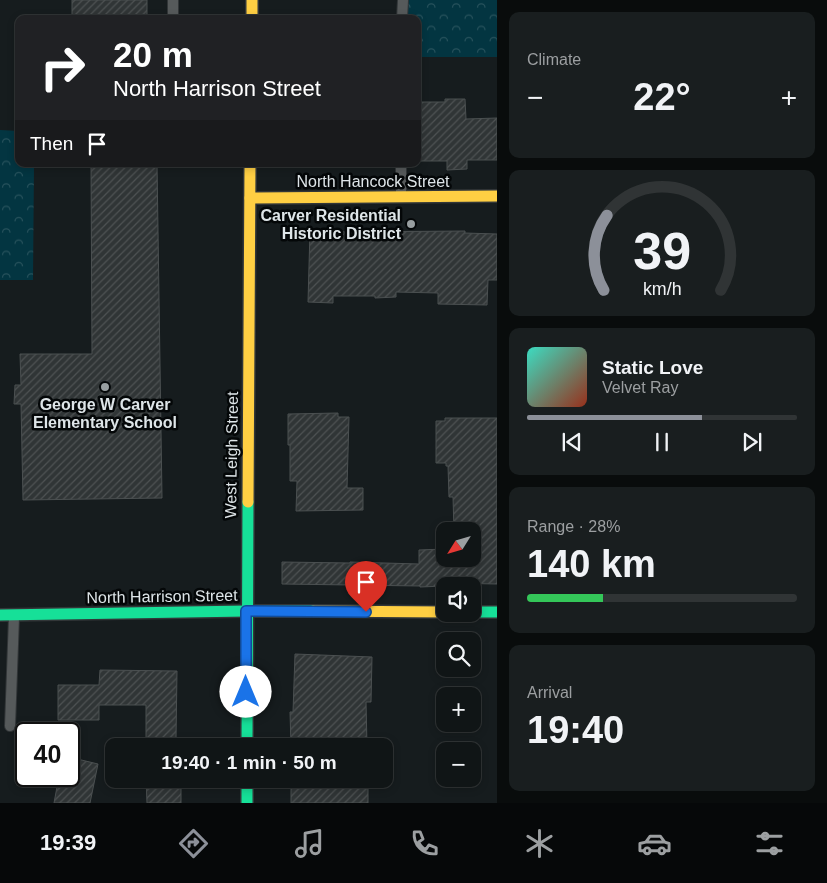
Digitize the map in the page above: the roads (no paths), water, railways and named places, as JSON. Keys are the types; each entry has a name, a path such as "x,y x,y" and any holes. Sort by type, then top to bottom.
{"main road":[{"path":"252,0 252,15"},
{"name":"West Leigh Street","path":"247,738 246,611 250,167"},
{"name":"North Hancock Street","path":"250,198 497,196"},
{"name":"North Harrison Street","path":"0,615 246,611 436,612"},
{"path":"481,612 497,612"},
{"path":"247,788 247,803"}],"lane":[{"path":"173,0 173,15"},
{"path":"402,15 403,0"},
{"path":"401,167 401,197"},
{"path":"10,726 14,615"}],"place":[{"name":"Carver Residential Historic District","path":"411,224"},
{"name":"George W Carver Elementary School","path":"105,387"}]}
